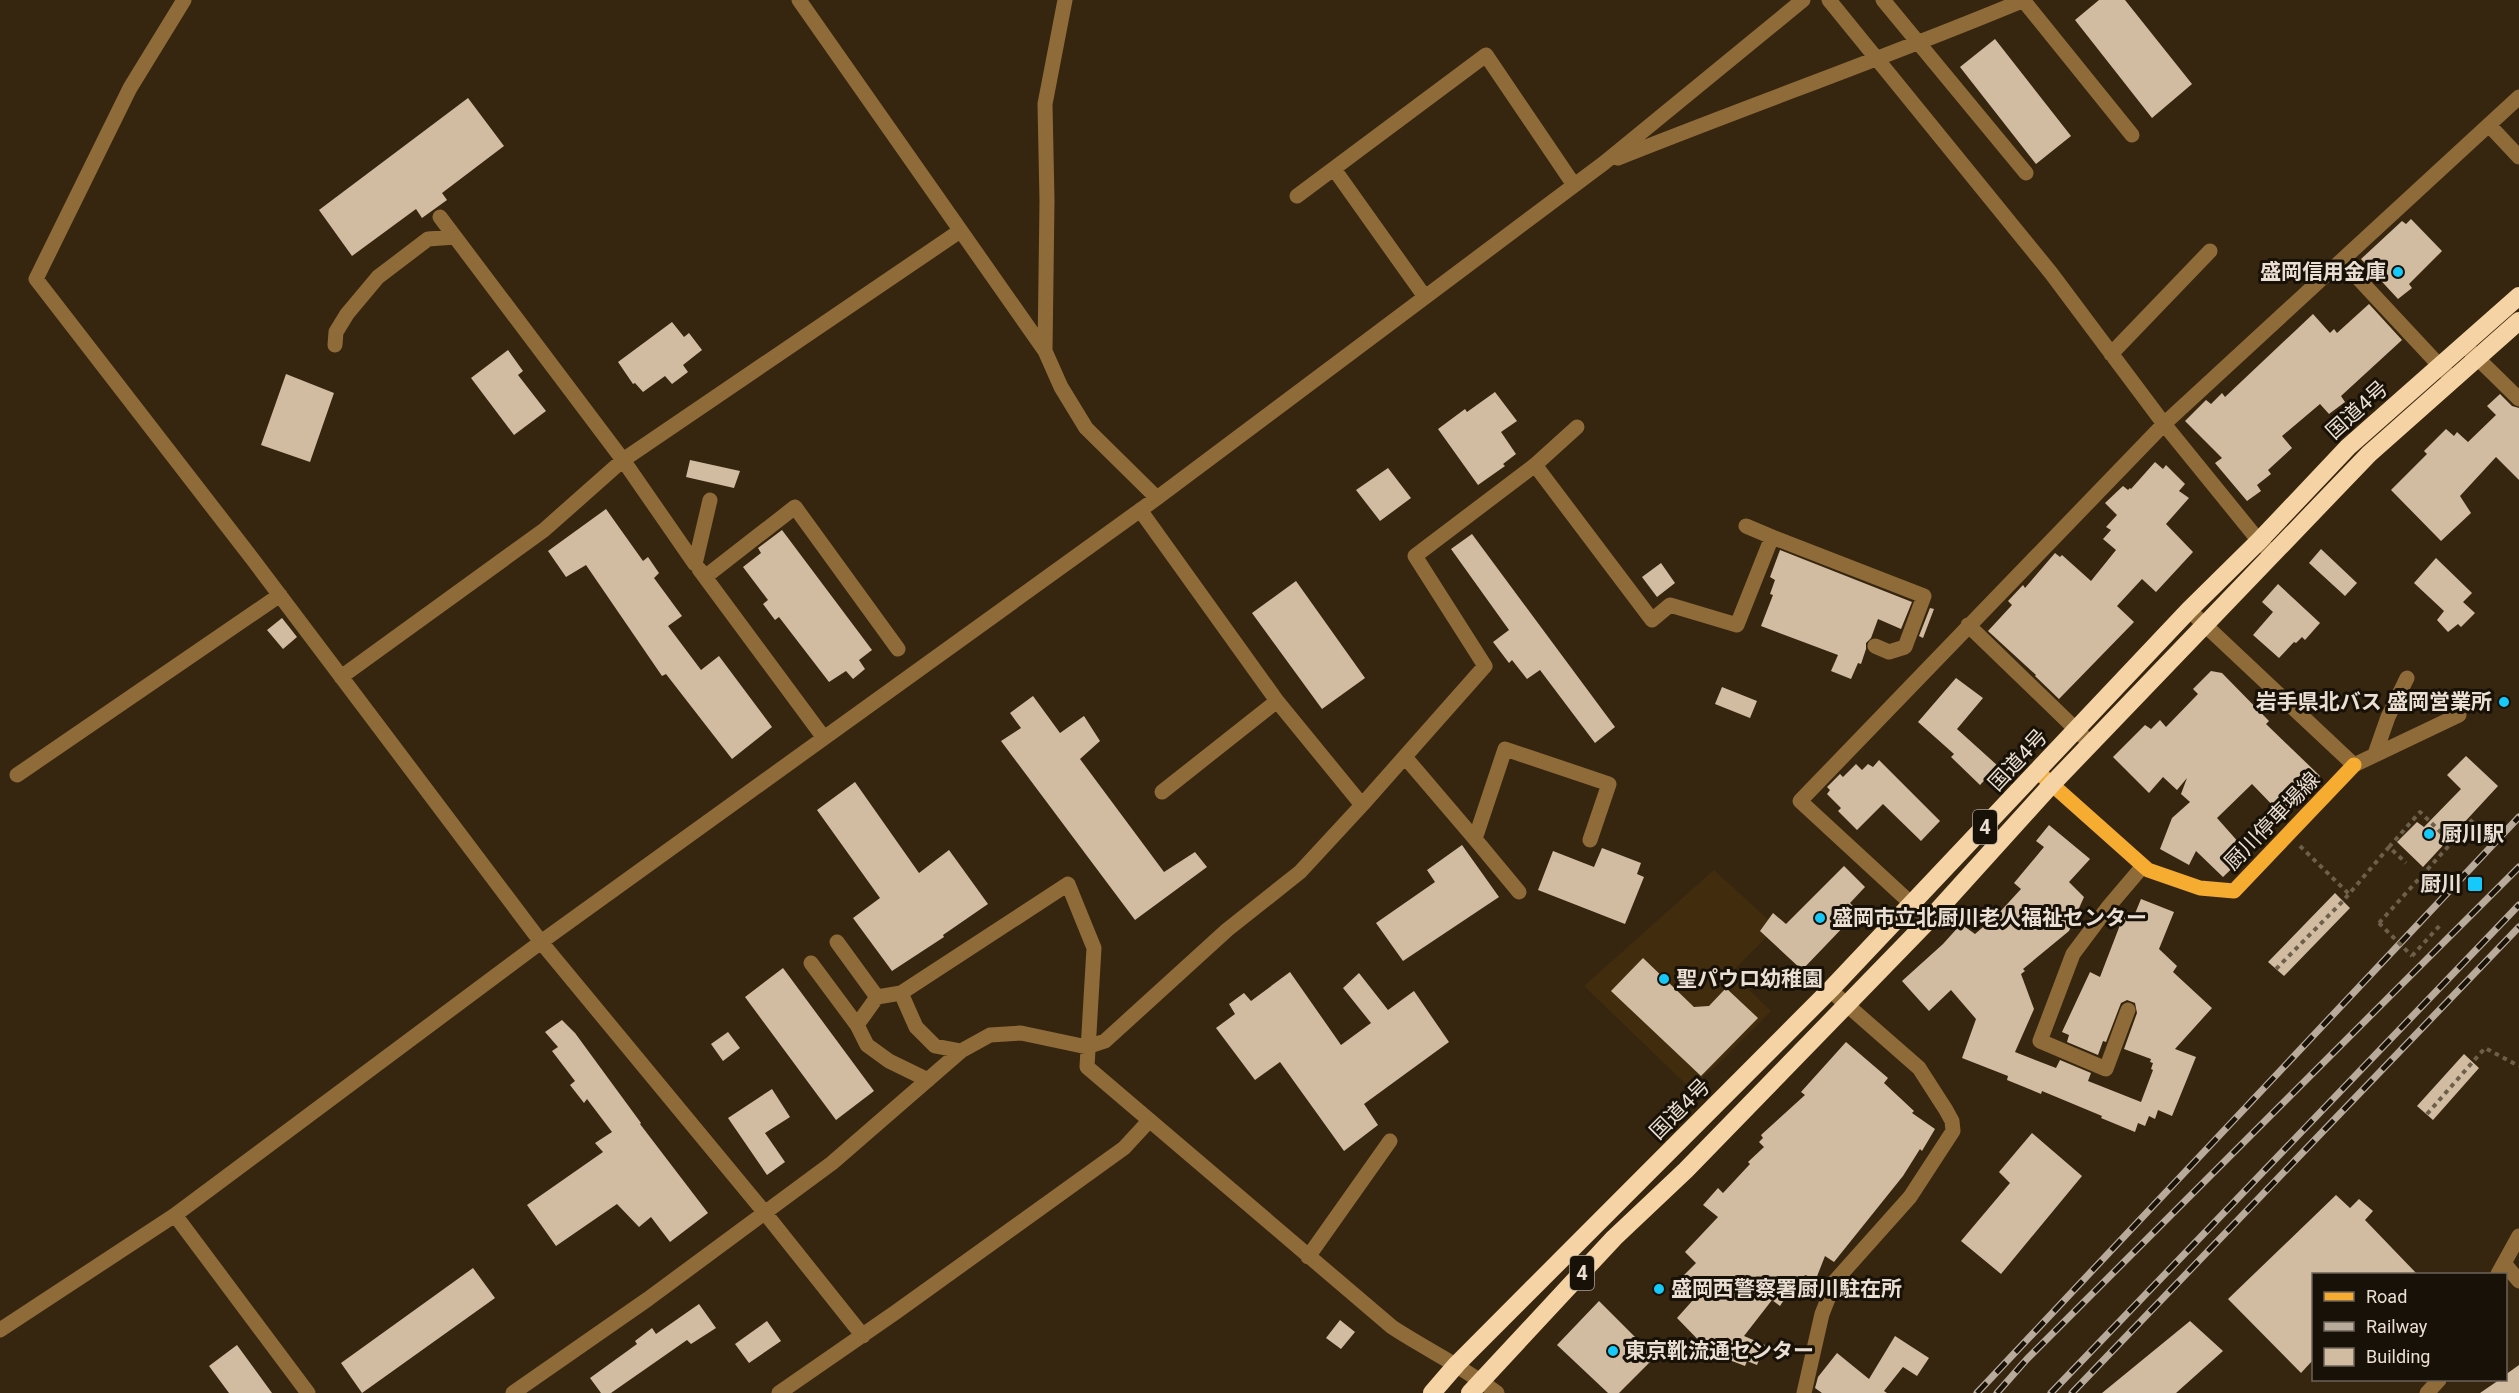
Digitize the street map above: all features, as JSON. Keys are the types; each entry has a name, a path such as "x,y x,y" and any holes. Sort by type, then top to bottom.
{"highway":[{"name":"国道4号","path":"2471,351 2519,296"},
{"name":"国道4号","path":"1476,1387 1614,1238 1686,1170 1929,920 2045,778 2084,736 2189,610 2259,541 2348,447 2471,351 2519,321"},
{"name":"国道4号","path":"2084,736 2204,624 2446,372"},
{"name":"国道4号","path":"1432,1393 1457,1364 1830,990 1912,904 2045,778"}],"main road":[{"name":"厨川停車場線","path":"2045,778 2148,870 2200,888 2234,891 2354,765"}],"street":[{"path":"184,0 130,88 36,279 280,595 542,942 863,1336"},
{"path":"799,0 1046,351 1061,387 1086,428 1157,498"},
{"path":"1046,351 1045,104 1056,36 1065,0"},
{"path":"0,1330 175,1215 542,942 1157,498 1604,163 1803,0"},
{"path":"1829,0 2051,273 2164,424 2259,541 2273,554"},
{"path":"1883,0 1921,43 2026,173"},
{"path":"1604,163 1875,58 1921,43 2024,0 2132,135"},
{"path":"1297,196 1486,55 1574,185"},
{"path":"1929,920 1800,801 2164,424 2519,97"},
{"path":"2489,125 2519,157"},
{"path":"1334,169 1425,297"},
{"path":"440,217 623,460 694,564 824,738"},
{"path":"341,677 544,530 623,460 960,231"},
{"path":"335,345 336,332 346,314 378,277 428,239 455,237"},
{"path":"2111,354 2210,251"},
{"path":"2342,261 2446,372"},
{"path":"2471,351 2519,399"},
{"path":"513,1393 648,1299 832,1163 961,1051 990,1035 1021,1033 1087,1047 1105,1041 1227,930 1300,872 1362,806 1485,666 1415,556 1536,465 1578,427"},
{"path":"1536,465 1652,620 1670,605 1737,625 1772,537"},
{"path":"694,564 710,500"},
{"path":"705,577 795,507 898,649"},
{"path":"1140,510 1277,701 1362,806"},
{"path":"1746,526 1924,596 1905,647 1889,652 1875,646"},
{"path":"17,775 280,595"},
{"path":"2189,610 2354,765 2458,715"},
{"path":"1968,625 2084,736"},
{"path":"2375,754 2388,717 2407,678"},
{"path":"1162,792 1277,701"},
{"path":"1475,839 1505,749 1609,784 1590,840"},
{"path":"1405,757 1519,892"},
{"path":"2128,1010 2106,1069 2040,1041 2073,954 2143,866"},
{"path":"857,1026 877,997 901,993 1068,884 1094,948 1087,1067 1148,1122 1392,1328 1426,1349 1457,1364 1476,1387 1497,1393"},
{"path":"837,942 877,997"},
{"path":"811,963 857,1026 867,1045 889,1061 928,1080"},
{"path":"1804,1393 1822,1314 1835,1281 1910,1197 1953,1131 1952,1121 1919,1068 1830,990"},
{"path":"901,993 916,1027 935,1046 961,1051"},
{"path":"779,1393 863,1336 1124,1148 1148,1122"},
{"path":"1308,1257 1390,1141"},
{"path":"175,1215 308,1393"},
{"path":"2519,1236 2501,1269 2519,1281"},
{"path":"2427,1393 2438,1381"}],"path":[{"path":"2276,969 2349,894 2420,812 2452,843"},
{"path":"2442,923 2412,956 2379,923 2474,819"},
{"path":"2288,835 2349,894"},
{"path":"2389,848 2406,863"},
{"path":"2427,1113 2485,1048 2519,1066"}],"shaded area":[{"name":"聖パウロ幼稚園","path":"1714,870 1776,927 1731,973 1771,1011 1714,1068 1690,1088 1584,986"}],"building":[{"path":"2099,0 2125,0 2192,84 2152,118 2075,20"},
{"path":"1995,39 2071,136 2036,164 1960,67"},
{"path":"468,98 504,146 442,193 447,200 422,218 416,209 352,256 319,210"},
{"name":"盛岡信用金庫","path":"2411,219 2442,251 2409,284 2412,288 2398,299 2361,259 2402,221 2406,224"},
{"path":"2369,304 2402,340 2341,396 2345,402 2329,414 2320,404 2282,436 2292,448 2268,470 2271,474 2257,485 2261,491 2247,501 2215,463 2222,458 2185,421 2206,400 2211,404 2222,393 2225,397 2313,314 2330,333 2334,329 2337,333"},
{"path":"672,322 684,337 689,333 702,350 683,365 688,372 672,384 665,376 643,392 635,383 633,384 618,362"},
{"path":"508,350 523,371 518,375 546,411 514,435 471,378"},
{"path":"286,374 334,393 310,462 261,445"},
{"path":"1495,392 1517,421 1501,432 1516,454 1503,464 1505,466 1478,485 1438,429 1465,409 1467,412"},
{"path":"2500,394 2512,406 2519,408 2519,480 2496,457 2460,496 2471,513 2441,541 2391,490 2427,454 2424,451 2446,429 2454,436 2457,432 2468,442 2496,415 2487,406"},
{"path":"690,460 740,471 734,488 686,477"},
{"path":"2155,462 2163,469 2166,465 2185,484 2179,491 2189,498 2166,524 2193,552 2156,592 2142,579 2117,606 2134,622 2059,699 1988,631 2012,605 2008,601 2023,585 2025,588 2055,553 2060,557 2062,555 2091,581 2116,550 2103,539 2111,530 2106,527 2117,515 2105,503 2123,486 2128,490 2131,489"},
{"path":"1388,468 1411,498 1380,521 1356,490"},
{"path":"606,509 643,561 648,557 659,573 654,578 682,616 668,626 701,670 719,656 772,727 732,759 666,674 662,676 586,565 566,577 548,551"},
{"path":"782,530 872,650 859,660 865,669 853,679 846,671 829,682 779,617 775,620 763,604 768,600 743,567 761,553 758,548"},
{"path":"1472,534 1615,727 1595,743 1540,670 1527,679 1512,660 1509,663 1493,642 1509,630 1451,549"},
{"path":"2321,549 2357,583 2345,596 2309,563"},
{"path":"1780,550 1912,602 1901,629 1878,619 1871,638 1866,643 1861,664 1858,663 1851,679 1831,671 1838,655 1761,626 1773,595 1770,594 1775,580 1770,577"},
{"path":"2436,558 2472,593 2463,602 2475,613 2461,627 2458,624 2448,632 2437,620 2444,611 2414,583"},
{"path":"1661,563 1675,583 1657,597 1642,577"},
{"path":"1296,581 1365,678 1322,709 1252,613"},
{"path":"2278,584 2320,623 2305,640 2302,637 2296,643 2294,642 2279,658 2253,635 2273,612 2262,602"},
{"path":"1930,608 1934,609 1923,638 1919,636"},
{"path":"282,618 297,637 283,649 267,630"},
{"path":"2211,671 2222,673 2269,721 2266,724 2320,776 2281,814 2252,784 2217,818 2248,853 2223,877 2196,851 2189,865 2160,849 2172,818 2190,802 2181,794 2187,778 2177,790 2163,777 2149,793 2113,757 2145,725 2151,729 2160,720 2166,727 2198,694 2193,689"},
{"path":"1956,678 1983,698 1957,729 1998,766 1980,785 1951,757 1954,754 1918,722"},
{"path":"1722,687 1757,701 1750,718 1715,704"},
{"path":"1033,696 1060,733 1084,716 1100,741 1080,759 1164,872 1195,852 1207,867 1135,920 1001,741 1021,728 1010,713"},
{"path":"2466,756 2498,786 2423,867 2397,842 2417,822 2424,827 2461,789 2447,775"},
{"path":"1879,760 1940,821 1921,841 1883,804 1857,830 1838,811 1841,808 1827,794 1830,790 1827,787 1840,774 1843,777 1856,764 1862,770 1868,764 1873,767"},
{"path":"855,782 919,873 949,850 988,904 943,935 944,937 892,971 853,918 880,898 817,810"},
{"path":"2049,825 2090,859 2069,882 2084,897 2069,931 2023,969 2025,971 2021,974 2034,1009 2015,1052 2056,1068 2060,1060 2091,1073 2088,1081 2141,1102 2153,1070 2151,1069 2153,1063 2150,1062 2151,1059 2124,1049 2137,1013 2135,1003 2127,1000 2121,1003 2106,1042 2103,1041 2098,1055 2067,1042 2069,1035 2062,1032 2090,972 2100,977 2125,912 2134,916 2141,899 2174,912 2159,949 2177,966 2173,972 2212,1008 2175,1049 2196,1057 2172,1116 2158,1110 2155,1119 2149,1116 2145,1126 2138,1123 2135,1132 2042,1091 2041,1094 2007,1080 2008,1076 1962,1058 1976,1019 1951,990 1929,1011 1902,981 1943,944 1961,924 1975,934 1997,915 2021,889 2014,883 2044,847 2036,841"},
{"path":"1462,845 1499,897 1403,961 1376,923 1435,882 1427,870"},
{"path":"1602,848 1641,863 1637,874 1644,877 1625,924 1538,890 1553,851 1594,867"},
{"name":"盛岡市立北厨川老人福祉センター","path":"1844,866 1865,887 1850,903 1855,908 1846,917 1850,920 1802,970 1760,931 1773,913 1786,924"},
{"path":"2335,893 2350,908 2284,976 2268,962"},
{"path":"1643,958 1694,1007 1709,1006 1726,988 1758,1018 1701,1076 1611,991"},
{"path":"783,968 874,1091 836,1120 745,997"},
{"path":"1290,972 1341,1045 1371,1023 1343,988 1359,973 1388,1010 1414,991 1449,1042 1364,1104 1378,1125 1344,1151 1280,1062 1255,1080 1216,1028 1235,1014 1229,1004 1244,993 1251,1001"},
{"path":"562,1020 575,1033 640,1124 708,1213 670,1242 651,1217 639,1227 617,1204 556,1246 527,1205 603,1152 595,1143 612,1132 587,1099 584,1103 570,1085 575,1081 552,1051 558,1047 545,1032"},
{"path":"728,1032 740,1048 723,1061 711,1044"},
{"path":"1846,1042 1888,1078 1884,1083 1914,1111 1912,1113 1935,1129 1922,1151 1920,1149 1903,1176 1834,1262 1825,1256 1816,1279 1805,1275 1793,1295 1789,1292 1780,1306 1772,1300 1744,1336 1765,1345 1757,1365 1747,1361 1745,1366 1711,1353 1677,1318 1701,1291 1684,1275 1696,1263 1685,1252 1718,1217 1703,1205 1718,1188 1723,1193 1750,1164 1748,1162 1764,1147 1759,1142 1763,1138 1761,1135 1805,1095 1801,1092"},
{"path":"2464,1054 2479,1068 2433,1120 2417,1106"},
{"path":"772,1089 790,1117 765,1133 785,1162 767,1175 728,1118"},
{"path":"2032,1133 2082,1176 2001,1274 1961,1241 2010,1183 1999,1172"},
{"path":"2336,1195 2350,1208 2359,1199 2373,1211 2365,1220 2416,1273 2312,1273 2312,1361 2301,1373 2228,1299"},
{"path":"473,1268 495,1298 362,1393 341,1363"},
{"path":"1599,1301 1655,1357 1619,1393 1608,1393 1557,1345"},
{"path":"699,1304 716,1328 691,1344 687,1340 611,1393 601,1393 590,1378 637,1344 635,1341 652,1328 656,1334"},
{"path":"1340,1320 1355,1332 1341,1349 1326,1338"},
{"path":"767,1321 781,1341 749,1363 735,1344"},
{"path":"2190,1321 2223,1351 2176,1393 2102,1393"},
{"path":"1895,1336 1929,1358 1917,1376 1903,1367 1884,1391 1887,1393 1822,1393 1815,1388 1818,1377 1837,1353 1869,1379"},
{"path":"237,1345 272,1393 229,1393 209,1366"},
{"path":"2519,1365 2519,1393 2480,1393 2498,1381 2507,1381 2507,1374"}],"railway":[{"path":"1977,1393 2519,817"},
{"path":"1997,1393 2027,1359 2519,867"},
{"path":"2051,1393 2519,905"},
{"path":"2072,1393 2519,927"}],"place":[{"name":"盛岡信用金庫","path":"2398,272"},
{"name":"岩手県北バス 盛岡営業所","path":"2504,702"},
{"name":"厨川駅","path":"2429,834"},
{"name":"厨川","path":"2475,884"},
{"name":"盛岡市立北厨川老人福祉センター","path":"1820,918"},
{"name":"聖パウロ幼稚園","path":"1664,979"},
{"name":"盛岡西警察署厨川駐在所","path":"1659,1289"},
{"name":"東京靴流通センター","path":"1613,1351"}]}
